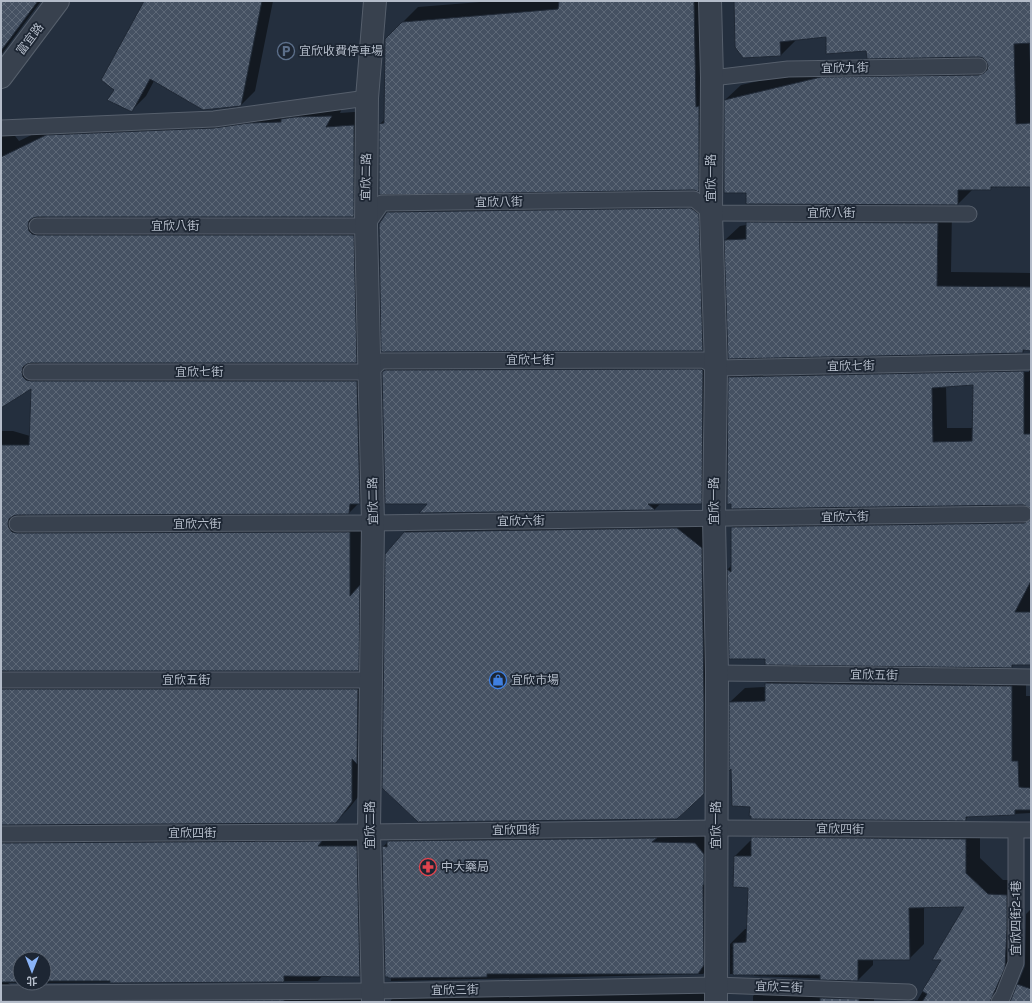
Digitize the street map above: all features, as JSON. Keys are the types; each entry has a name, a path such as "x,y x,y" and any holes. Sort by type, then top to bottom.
{"street":[{"name":"富宜路","path":"1,77 58,1"},
{"name":"宜欣一路","path":"710,1 712,78 711,213 716,368 714,519 717,673 716,994"},
{"name":"宜欣二路","path":"373,996 369,832 373,523 366,226 367,98 382,2"}],"lane":[{"name":"宜欣九街","path":"712,78 788,69 979,66"},
{"path":"1,128 214,119 367,98"},
{"name":"宜欣八街","path":"37,226 366,226 382,203 694,199 711,213 969,214"},
{"name":"宜欣七街","path":"31,372 369,372 381,360 704,360 716,368 1031,362"},
{"name":"宜欣六街","path":"17,524 373,523 1024,514"},
{"name":"宜欣五街","path":"717,673 1031,677"},
{"name":"宜欣五街","path":"1,680 371,680"},
{"name":"宜欣四街","path":"1,834 716,828 1031,830"},
{"name":"宜欣四街2-1巷","path":"1000,1002 1016,963 1016,831"},
{"name":"宜欣三街","path":"1,993 373,996 909,992"}],"building":[{"path":"1,1 38,1 1,51"},
{"path":"144,1 262,1 241,106 203,110 150,79 132,112 107,100 114,90 101,80"},
{"path":"559,1 694,1 696,107 699,106 699,192 694,190 379,195 379,124 384,123 385,39 402,22 558,9"},
{"path":"734,1 1031,1 1031,43 1014,44 1016,124 1031,123 1031,187 991,187 991,190 958,190 958,205 746,204 746,193 724,193 724,100 821,77 979,75 987,70 988,66 983,58 979,57 867,59 866,51 826,54 826,37 780,42 781,56 743,58 735,47"},
{"path":"332,116 326,127 354,125 354,217 37,217 29,221 28,226 29,231 32,234 37,235 354,235 357,363 31,363 23,367 22,372 23,377 26,380 31,381 357,381 360,504 350,504 349,514 17,515 9,519 8,524 12,532 17,533 350,532 350,596 360,585 359,671 1,671 1,445 29,445 31,389 1,408 1,157 46,135 214,128 249,123 281,122 281,119 295,117"},
{"path":"691,208 699,214 703,351 381,352 379,224 387,212"},
{"path":"746,222 938,223 937,286 1031,287 1031,351 1023,350 1023,353 728,359 724,240 746,239"},
{"path":"385,370 703,370 702,504 648,504 655,510 419,513 427,504 385,504 382,372"},
{"path":"1024,371 1024,434 1031,434 1031,509 1024,505 731,509 731,504 727,504 728,377","holes":["973,385 972,441 933,442 932,388"]},
{"path":"1031,519 1031,581 1015,612 1031,612 1031,665 1012,665 1012,668 765,665 765,659 729,659 727,569 731,572 731,527 1024,523"},
{"path":"677,528 702,548 704,794 677,819 418,822 382,788 385,554 404,532"},
{"path":"765,683 1012,686 1012,761 1018,761 1019,787 1031,788 1031,810 1015,810 1015,815 966,817 966,821 751,819 751,816 749,816 750,807 732,806 731,769 729,771 729,702 765,701"},
{"path":"1,689 358,689 357,764 352,759 352,802 336,823 1,825"},
{"path":"751,837 966,839 966,873 988,894 1007,895 1005,968 990,1002 922,1002 927,994 922,991 941,960 932,960 964,907 909,908 910,960 858,960 858,981 820,980 820,975 733,975 733,943 746,942 748,888 733,887 734,856 751,856"},
{"path":"657,838 652,842 695,843 704,854 704,965 698,974 487,974 487,977 385,977 382,846 387,847 387,841"},
{"path":"322,841 318,846 357,846 360,977 284,976 284,982 110,983 110,981 52,981 52,951 12,951 12,982 1,982 1,843"},
{"path":"1017,984 1031,989 1031,1002 1010,1002"},
{"path":"820,998 859,999 859,1002 820,1002"},
{"path":"284,1000 284,1002 110,1001"}],"place":[{"name":"宜欣收費停車場","path":"286,51"},
{"name":"宜欣市場","path":"498,680"},
{"name":"中大藥局","path":"428,867"}]}
